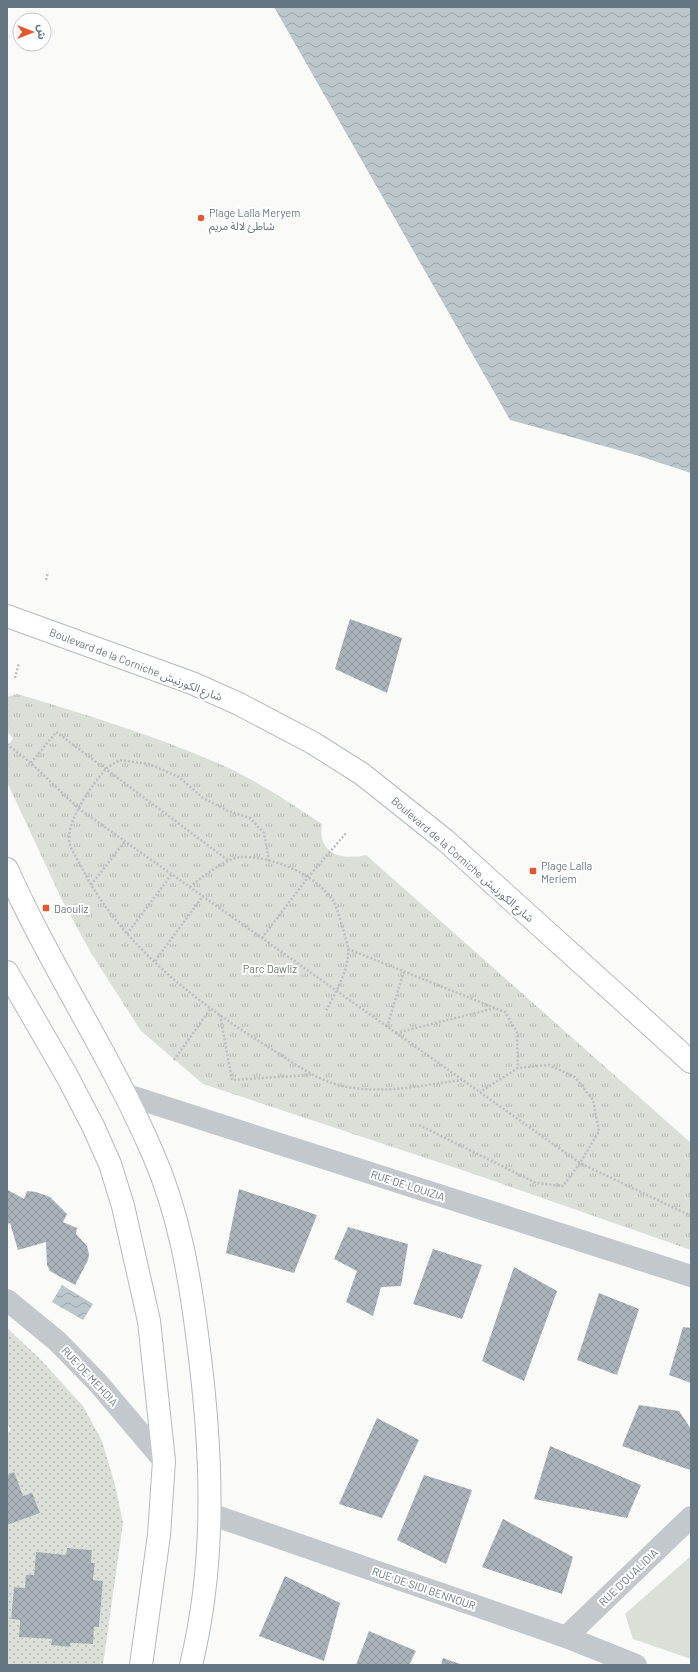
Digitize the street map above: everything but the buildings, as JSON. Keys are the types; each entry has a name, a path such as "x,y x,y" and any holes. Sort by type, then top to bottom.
{"main road":[{"name":"Boulevard de la Corniche شارع الكورنيش","path":"11,620 192,683 239,704 288,730 362,774 445,840 691,1062"},
{"path":"7,868 45,947 140,1124 164,1180 188,1271 205,1397 210,1514 205,1583 191,1665"},
{"path":"7,972 67,1076 93,1126 110,1164 123,1206 149,1321 158,1391 164,1461 159,1535 141,1665"}],"street":[{"name":"RUE DE LOUIZIA","path":"124,1094 691,1276"},
{"name":"RUE DE MEHDIA","path":"7,1300 56,1341 98,1383 164,1461"},
{"name":"RUE DE SIDI BENNOUR","path":"210,1514 566,1637 636,1665"},
{"name":"RUE D'OUALIDIA","path":"566,1637 691,1517"}],"path":[{"path":"46,580 48,572"},
{"path":"15,678 19,663"},
{"path":"31,763 56,732 229,862"},
{"path":"7,744 31,763 78,808 580,1163 691,1216"},
{"path":"269,861 264,834 250,818 228,811 203,798 179,777 149,764 120,760 106,769 78,808 72,821 70,844 91,885 127,934 183,988 253,1038 312,1075 342,1086 386,1090 462,1080"},
{"path":"262,938 309,876 347,832"},
{"path":"91,885 125,841"},
{"path":"190,887 208,871 240,856 269,861 309,876 334,902 348,949 345,968 337,991 326,1011"},
{"path":"127,934 172,874"},
{"path":"155,961 203,896"},
{"path":"348,949 505,1012 517,1032 518,1068"},
{"path":"387,1027 404,971"},
{"path":"174,1060 211,1008"},
{"path":"396,1033 495,1008"},
{"path":"220,1015 232,1080 312,1075"},
{"path":"419,1125 536,1183 563,1186 580,1163 599,1131 593,1100 575,1077 549,1065 518,1068 480,1092"}],"green space":[{"name":"Parc Dawliz","path":"17,694 120,726 220,764 259,784 322,824 321,834 323,842 333,853 348,857 366,855 691,1143 691,1250 471,1173 203,1084 141,1031 91,953 61,898 7,782 7,747 13,738 7,732 7,697"},
{"path":"7,1328 39,1358 83,1406 102,1441 116,1489 123,1523 103,1665 7,1665 7,1525 40,1513 23,1496 7,1475 7,1434 11,1429 7,1425","holes":["67,1548 92,1550 91,1563 95,1563 93,1580 103,1581 99,1627 94,1627 92,1644 70,1643 70,1647 51,1645 52,1639 19,1637 20,1620 11,1619 14,1587 25,1588 34,1575 36,1553 66,1555"]},
{"path":"691,1556 691,1659 633,1639 625,1614"}],"water":[{"path":"274,7 691,7 691,473 636,455 510,420"},
{"path":"62,1285 93,1304 83,1320 52,1302"}],"place":[{"name":"Plage Lalla Meryem شاطئ لالة مريم","path":"201,218"},
{"name":"Plage Lalla Meriem","path":"533,871"},
{"name":"Daouliz","path":"46,908"}]}
